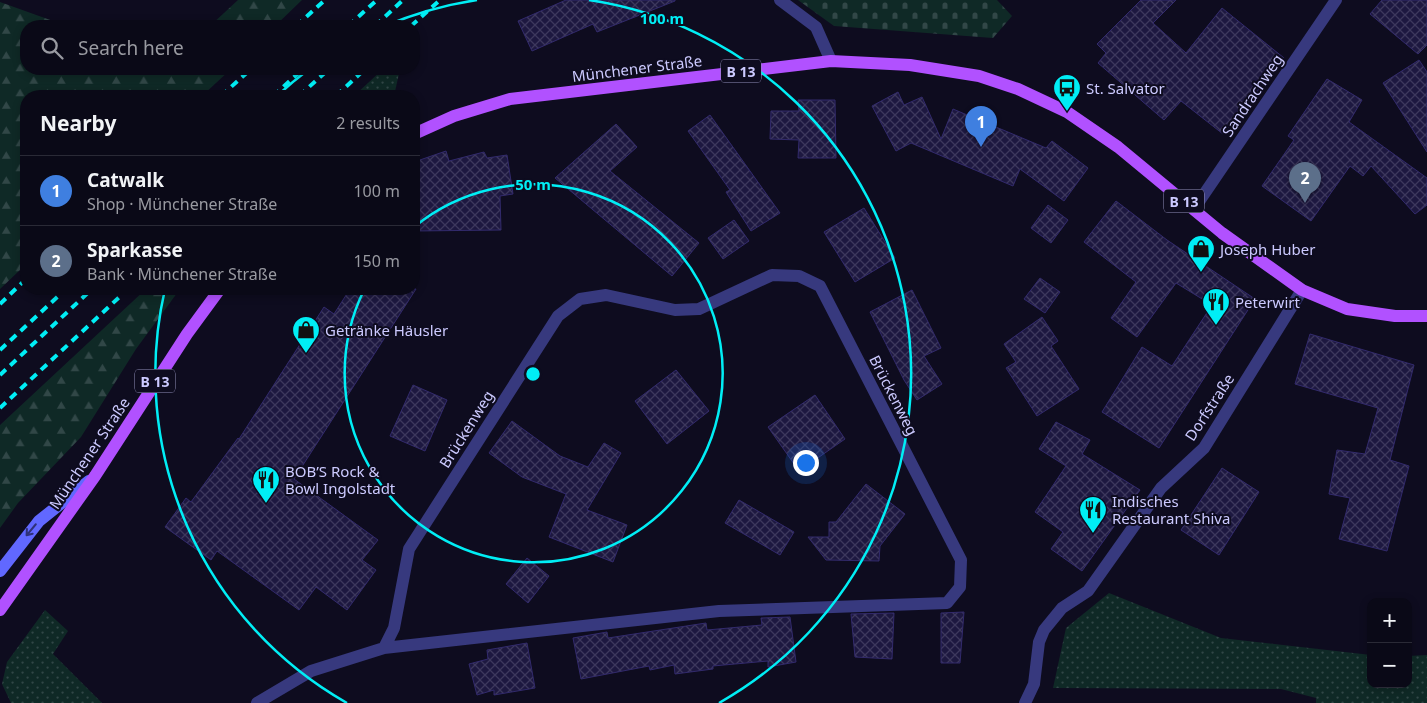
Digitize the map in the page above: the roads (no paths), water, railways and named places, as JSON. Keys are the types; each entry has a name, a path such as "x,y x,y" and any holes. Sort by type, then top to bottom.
{"main road":[{"name":"Münchener Straße","path":"420,131 454,116 510,99 831,61 910,65 979,76 1018,89 1074,117 1118,147 1222,233 1302,290 1347,309 1395,316 1427,316"},
{"name":"Münchener Straße","path":"0,610 95,476 187,334 216,295"},
{"path":"0,571 39,521 95,476"}],"street":[{"path":"780,0 816,27 831,61"},
{"name":"Sandrachweg","path":"1194,209 1336,0"},
{"name":"Brückenweg","path":"257,703 311,671 384,648 719,610 947,603 960,587 961,560 820,286 799,276 772,275 699,309 675,310 606,295 580,299 558,316 409,549 394,628 384,648"},
{"name":"Dorfstraße","path":"1026,703 1034,684 1039,642 1044,630 1062,608 1088,591 1161,488 1204,448 1302,290"}],"railway":[{"path":"303,20 325,0"},
{"path":"355,20 377,0"},
{"path":"381,20 403,0"},
{"path":"418,20 440,0"},
{"path":"228,90 244,75"},
{"path":"280,90 296,75"},
{"path":"306,90 322,75"},
{"path":"342,90 359,75"},
{"path":"0,304 20,285"},
{"path":"0,350 60,295"},
{"path":"0,375 86,295"},
{"path":"0,408 122,295"}],"place":[{"name":"St. Salvator","path":"1067,112"},
{"name":"Catwalk","path":"981,147"},
{"name":"Sparkasse","path":"1305,203"},
{"name":"Joseph Huber","path":"1201,273"},
{"name":"Peterwirt","path":"1216,326"},
{"name":"Getränke Häusler","path":"306,354"},
{"name":"BOB’S Rock & Bowl Ingolstadt","path":"266,504"},
{"name":"Indisches Restaurant Shiva","path":"1093,534"}]}
